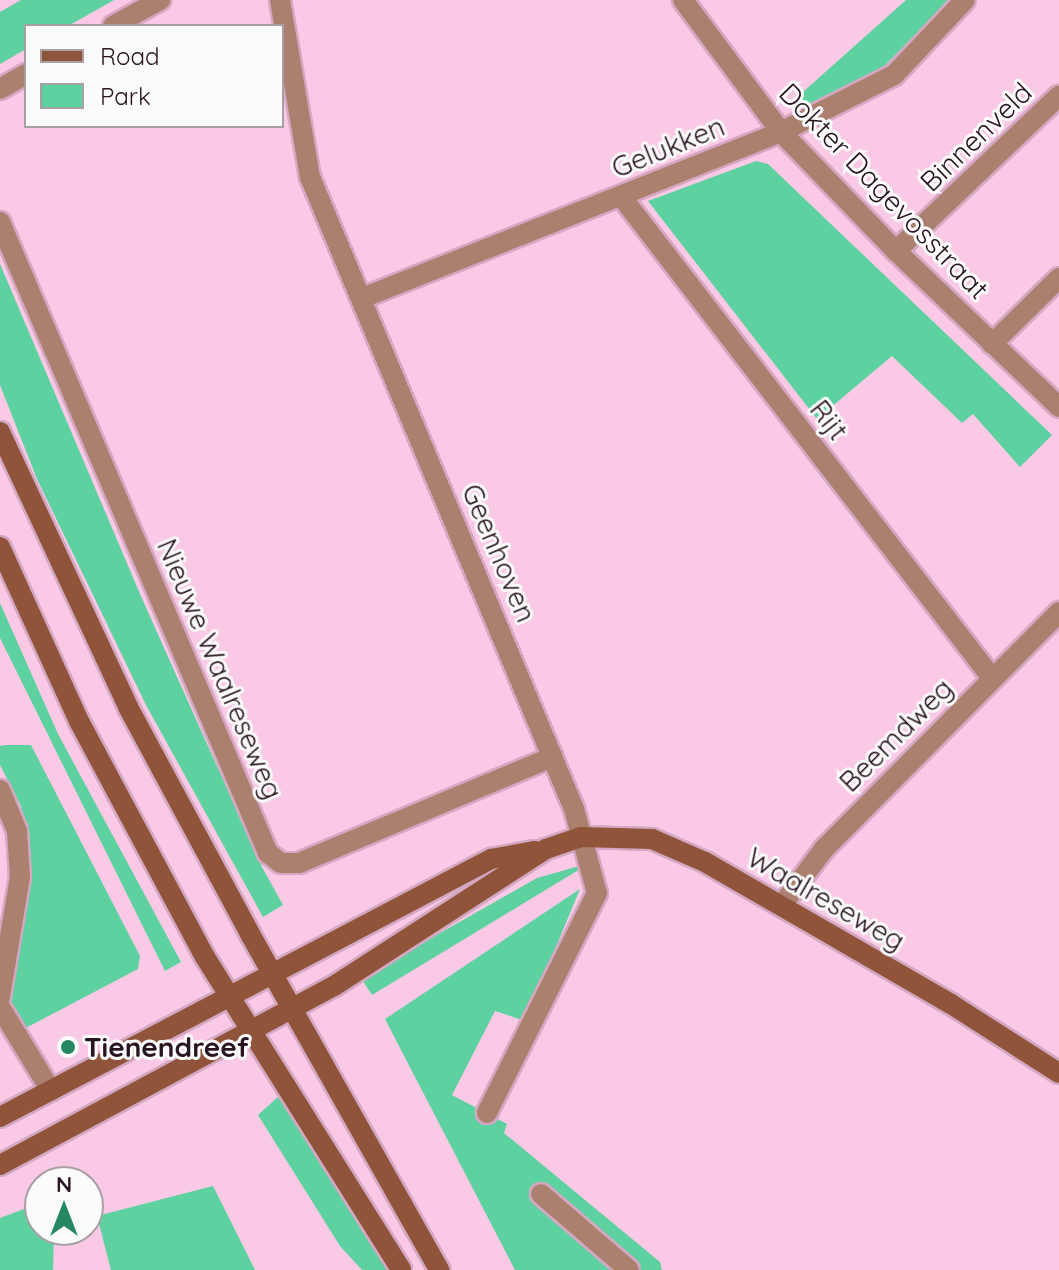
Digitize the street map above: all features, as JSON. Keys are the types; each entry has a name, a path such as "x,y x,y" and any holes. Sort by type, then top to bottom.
{"street":[{"path":"117,24 160,0"},
{"name":"Geenhoven","path":"280,0 310,177 574,809 597,893 487,1113"},
{"name":"Dokter Dagevosstraat","path":"683,0 781,132 896,251 1059,407"},
{"name":"Gelukken","path":"362,298 781,132 894,75 965,0"},
{"path":"0,89 24,75"},
{"name":"Binnenveld","path":"896,251 1059,96"},
{"name":"Rijt","path":"621,196 992,678"},
{"name":"Nieuwe Waalreseweg","path":"0,222 268,853 281,863 299,863 553,757"},
{"path":"992,344 1059,278"},
{"path":"0,432 128,707 273,975 439,1270"},
{"path":"0,547 80,723 228,996 401,1270"},
{"name":"Beemdweg","path":"782,905 824,849 1059,612"},
{"path":"0,790 17,831 20,877 0,997"},
{"name":"Waalreseweg","path":"273,975 491,859 546,849 581,837 652,839 705,862 782,905 951,1004 1059,1073"},
{"name":"Waalreseweg","path":"292,1009 334,986 546,849"},
{"path":"0,1117 273,975"},
{"path":"0,1007 51,1091"},
{"path":"0,1165 292,1009"},
{"path":"541,1194 629,1270"}],"green space":[{"path":"21,0 114,0 72,24 24,24 24,50 0,64 0,12"},
{"path":"906,0 951,0 868,82 804,111 794,100"},
{"path":"756,161 768,164 1052,435 1020,467 973,414 962,423 892,356 817,419 648,201"},
{"path":"0,264 140,594 262,867 283,905 263,917 146,705 37,479 0,385"},
{"path":"0,603 58,734 181,962 165,971 0,638"},
{"path":"31,745 140,956 138,969 20,1031 6,1002 24,831 21,806 0,765 0,746"},
{"path":"590,863 372,995 361,978 537,878"},
{"path":"580,889 525,1021 495,1011 452,1095 507,1124 504,1133 660,1262 662,1270 515,1270 385,1019"},
{"path":"279,1096 388,1270 362,1270 340,1246 258,1115"},
{"path":"213,1186 255,1270 111,1270 104,1243 104,1214"},
{"path":"24,1209 24,1246 54,1246 53,1270 0,1270 0,1218"}],"place":[{"name":"Tienendreef","path":"68,1047"}]}
